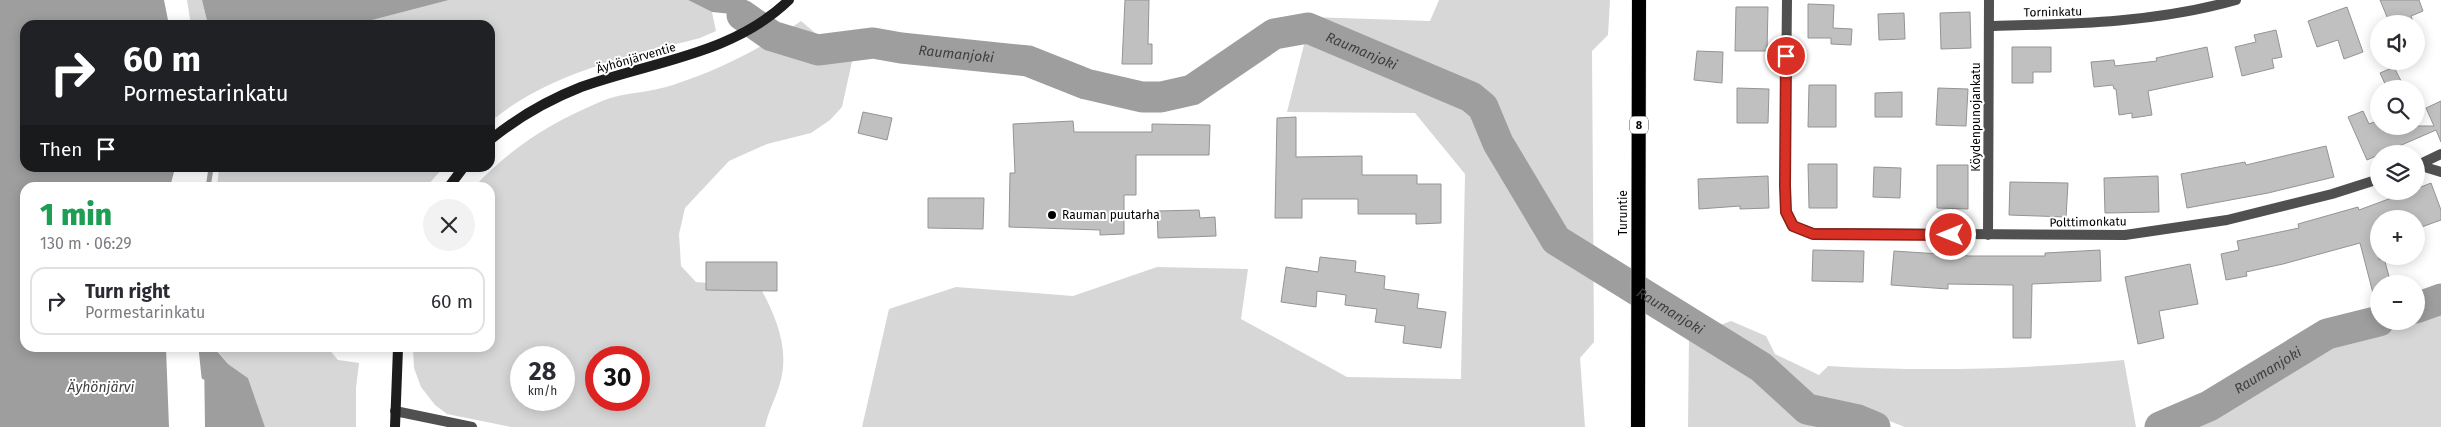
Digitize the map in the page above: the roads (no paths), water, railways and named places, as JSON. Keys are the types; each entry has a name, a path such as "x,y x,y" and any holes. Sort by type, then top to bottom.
{"highway":[{"name":"Turuntie","path":"1638,427 1639,0"}],"main road":[{"name":"Äyhönjärventie","path":"495,136 537,106 581,88 686,57 738,36 789,0"},
{"path":"395,427 398,352"}],"street":[{"name":"Polttimonkatu","path":"1787,0 1786,212 1793,226 1813,234 2125,235 2227,220 2332,194 2370,182"},
{"name":"Köydenpunojankatu","path":"1988,235 1989,0"},
{"name":"Torninkatu","path":"1989,26 2096,24 2160,17 2236,0"},
{"path":"2425,162 2441,154"},
{"path":"2425,168 2441,172"},
{"path":"395,411 472,427"}],"water":[{"name":"Äyhönjärvi","path":"0,0 164,0 168,20 20,20 20,172 174,172 171,182 20,182 20,352 166,352 169,427 0,427"},
{"path":"202,0 449,0 372,20 207,20"},
{"path":"688,0 738,0 742,15 712,12"},
{"path":"202,352 218,352 228,364 248,378 265,427 205,427"}],"waterway":[{"name":"Raumanjoki","path":"742,15 772,36 818,50 873,43 901,48 1028,61 1086,84 1142,97 1161,97 1192,90 1274,34 1308,28 1471,97 1483,107 1498,143 1556,240 1761,367 1807,409 1858,420 1875,427"},
{"path":"209,182 210,172"},
{"name":"Raumanjoki","path":"2425,305 2441,299"},
{"name":"Raumanjoki","path":"2160,427 2209,406 2327,334 2370,323"},
{"path":"201,352 204,377"}],"place":[{"name":"Rauman puutarha","path":"1052,215"}]}
